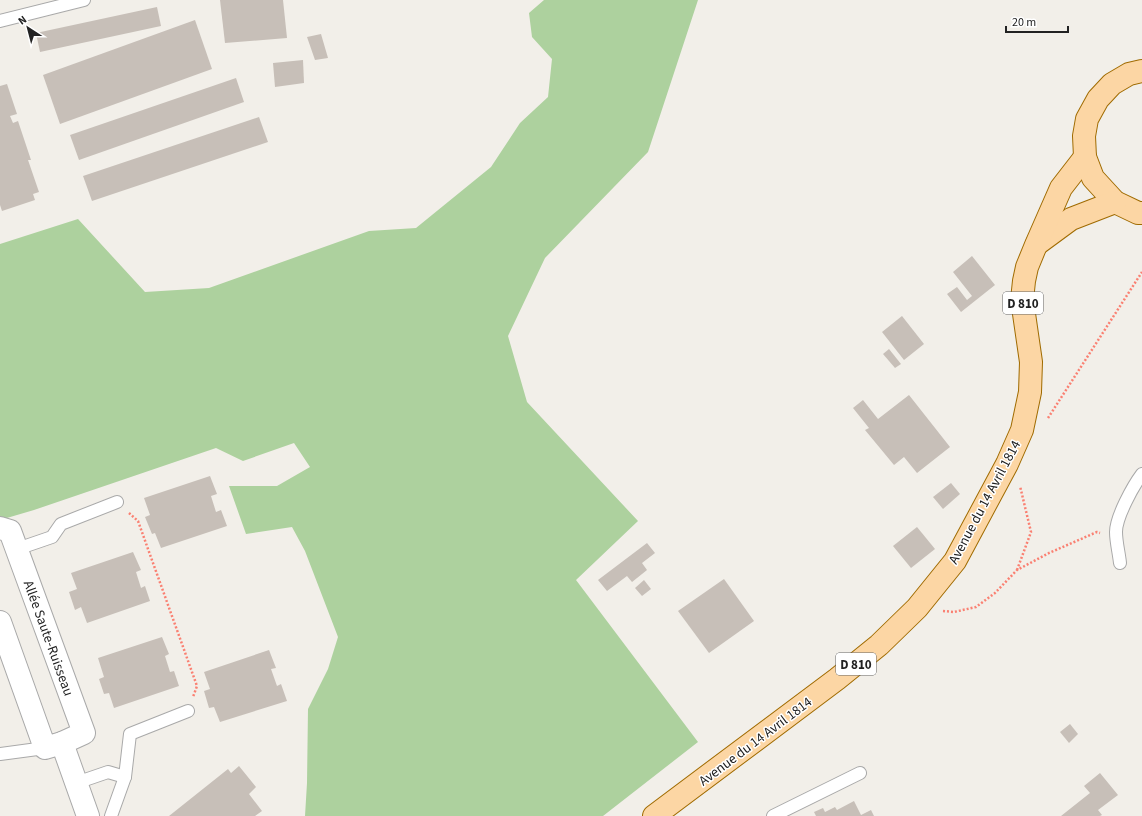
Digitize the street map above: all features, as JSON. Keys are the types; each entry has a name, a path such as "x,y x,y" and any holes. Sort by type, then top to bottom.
{"main road":[{"path":"1142,71 1129,74 1112,84 1098,99 1087,119 1084,136 1085,157 1093,178 1114,202 1138,213 1142,213"},
{"name":"Avenue du 14 Avril 1814","path":"654,816 837,680 879,645 917,608 956,561 1007,464 1022,430 1030,392 1031,362 1022,300 1027,267 1061,188 1085,157"},
{"path":"1036,245 1071,219 1114,202"}],"street":[{"name":"Allée Saute-Ruisseau","path":"0,528 10,531 84,733 53,746"},
{"path":"0,622 53,746 76,783 88,816"}],"lane":[{"path":"0,21 84,0"},
{"path":"1120,563 1116,530 1123,506 1135,483 1142,474"},
{"path":"17,549 52,536 61,524 117,502"},
{"path":"111,816 125,778 130,734 188,711"},
{"path":"0,754 53,746"},
{"path":"76,783 108,772 125,778"},
{"path":"773,816 860,774"}],"path":[{"path":"1047,418 1142,272"},
{"path":"1007,464 1014,464 1031,532 1017,570"},
{"path":"117,502 138,521 197,686 188,711"},
{"path":"917,608 954,612 976,607 994,593 1017,570 1049,553 1097,532 1102,534"}],"green space":[{"path":"544,0 698,0 648,152 545,258 508,336 527,402 638,521 576,580 698,742 603,816 305,816 308,709 328,669 338,637 305,551 292,527 246,534 229,486 277,486 310,467 294,443 243,461 216,448 34,510 0,520 0,244 78,219 145,292 209,288 369,231 416,228 491,167 520,123 548,97 552,59 532,37 529,13"}],"building":[{"path":"220,0 283,0 287,38 225,43"},
{"path":"157,7 161,26 40,52 36,33"},
{"path":"195,20 212,69 60,124 43,75"},
{"path":"321,34 328,58 315,60 307,37"},
{"path":"303,60 304,83 275,87 273,63"},
{"path":"236,78 244,102 79,160 70,135"},
{"path":"7,84 17,114 10,116 13,123 18,121 31,160 28,160 39,192 33,194 35,200 2,211 0,205 0,86"},
{"path":"259,117 268,142 92,201 83,176"},
{"path":"972,256 995,285 961,312 947,294 957,287 967,300 972,296 953,272"},
{"path":"902,316 924,344 904,360 882,332"},
{"path":"889,349 901,364 895,368 883,354"},
{"path":"909,395 950,447 917,473 904,457 894,465 865,430 869,428 853,408 863,400 878,419"},
{"path":"210,476 217,494 211,496 216,512 221,510 227,526 161,548 155,533 152,534 145,517 150,515 144,498"},
{"path":"951,483 960,494 943,509 933,497"},
{"path":"917,527 935,549 911,568 893,546"},
{"path":"647,543 655,553 642,563 647,570 632,582 627,576 607,591 598,580"},
{"path":"133,552 141,570 136,572 141,588 145,586 150,601 87,623 81,607 75,610 69,592 77,589 71,573"},
{"path":"724,579 754,621 709,653 678,611"},
{"path":"644,580 651,589 642,596 635,588"},
{"path":"162,637 169,654 165,656 170,672 174,671 179,686 114,708 109,693 104,694 99,679 104,677 98,658"},
{"path":"269,650 276,668 271,669 277,686 281,684 287,701 220,722 214,707 209,708 204,691 210,689 204,672"},
{"path":"1070,724 1078,734 1069,743 1060,732"},
{"path":"239,766 256,787 249,794 262,811 255,816 169,816 228,769 231,773"},
{"path":"1100,773 1118,795 1098,810 1102,815 1061,816 1090,793 1084,786"},
{"path":"854,801 861,815 871,810 874,816 816,816 814,812 823,808 825,812 835,807 837,810"}]}
